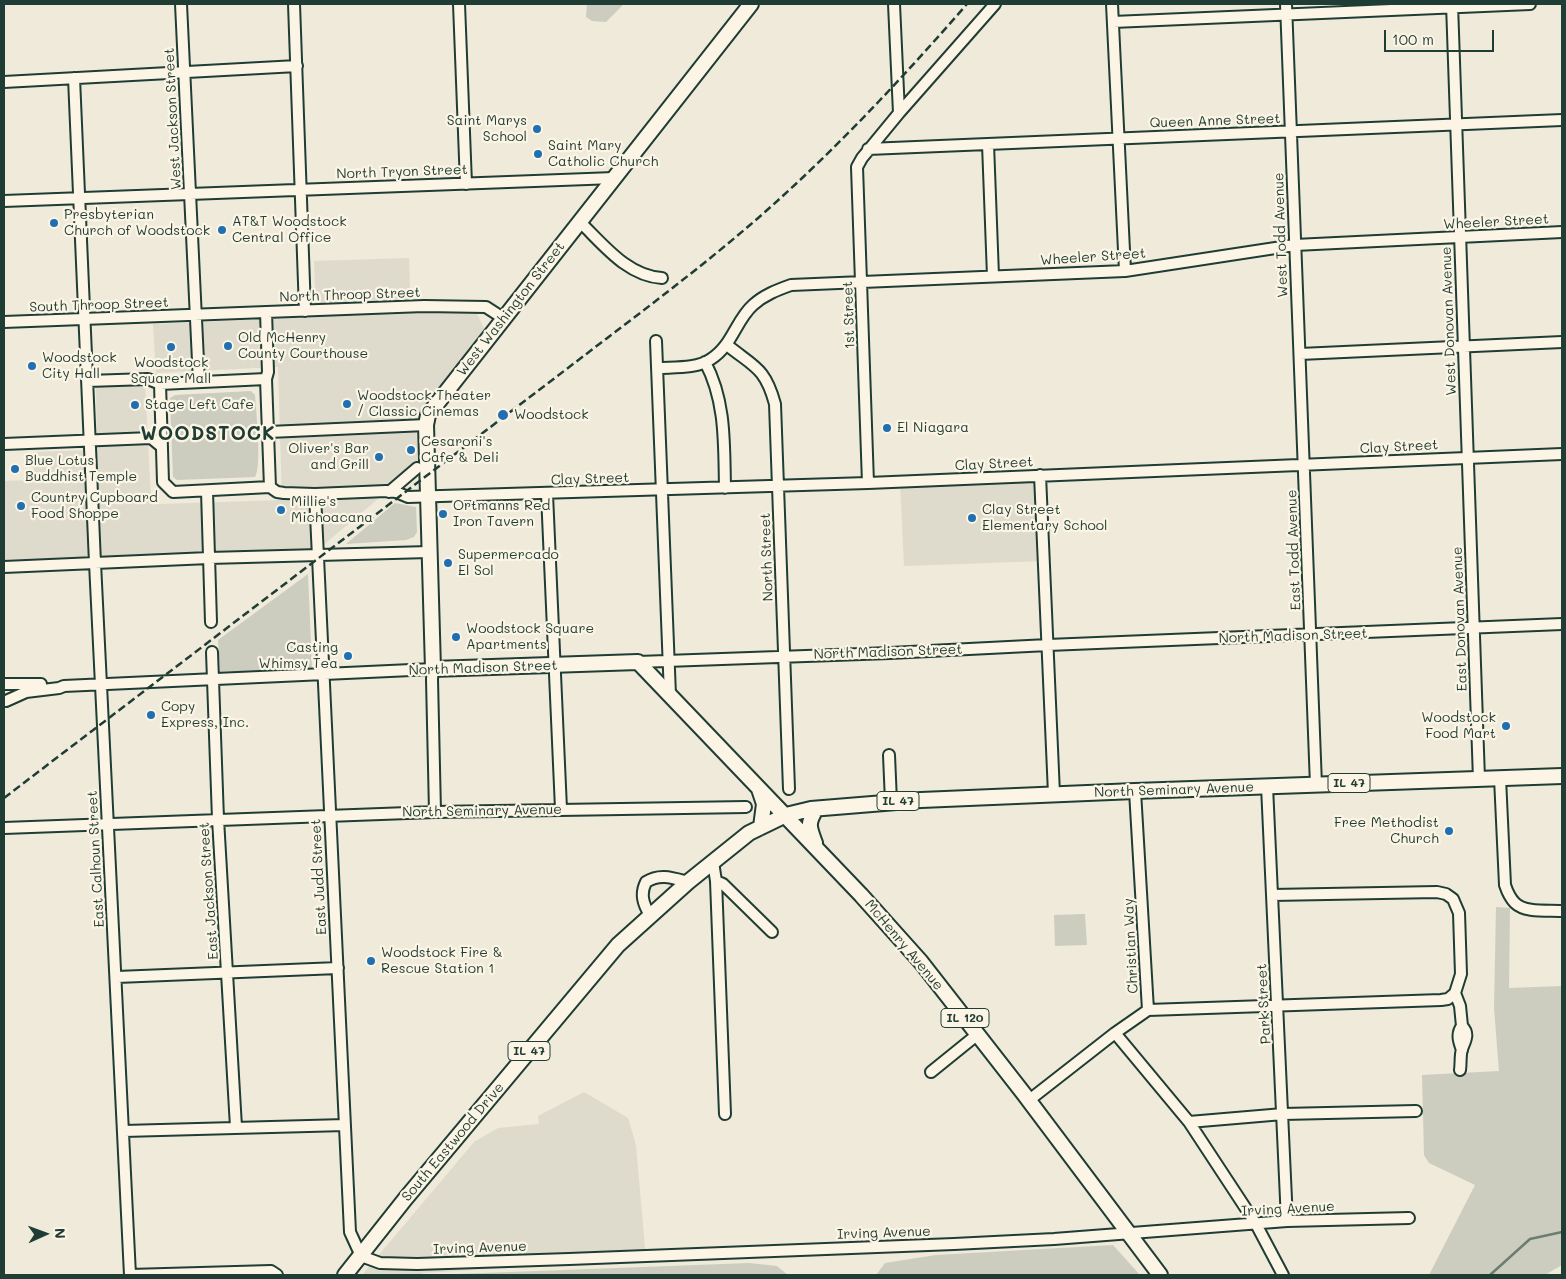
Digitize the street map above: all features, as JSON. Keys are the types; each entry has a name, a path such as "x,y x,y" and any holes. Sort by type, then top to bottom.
{"main road":[{"name":"West Washington Street","path":"433,669 426,425 428,415 751,4"},
{"name":"North Madison Street","path":"433,669 638,662"},
{"name":"McHenry Avenue","path":"638,662 816,846 921,962 978,1034 1160,1275"},
{"name":"North Seminary Avenue","path":"786,815 816,809 891,802 1054,794 1562,776"},
{"path":"758,786 764,804 761,827"},
{"path":"816,809 809,820 810,831 816,846"},
{"name":"South Eastwood Drive","path":"345,1275 406,1198 618,945 688,882 749,833 786,815"}],"street":[{"name":"West Jackson Street","path":"181,4 199,382"},
{"path":"294,4 305,311"},
{"path":"459,4 466,184"},
{"path":"894,4 899,113"},
{"name":"1st Street","path":"868,483 858,168 868,149 995,4"},
{"path":"1112,4 1125,270"},
{"path":"1113,22 1286,9 1530,4"},
{"name":"West Donovan Avenue","path":"1452,5 1468,458"},
{"name":"West Todd Avenue","path":"1286,9 1304,465"},
{"path":"4,82 297,66"},
{"name":"East Calhoun Street","path":"74,78 95,563 117,977 130,1275"},
{"name":"Queen Anne Street","path":"868,149 1562,120"},
{"path":"988,144 993,276"},
{"name":"North Tryon Street","path":"4,201 614,178"},
{"path":"580,222 636,272 662,278"},
{"name":"Wheeler Street","path":"658,368 681,367 706,362 711,359 727,345 752,306 773,291 791,285 1125,270 1296,244 1562,232"},
{"name":"North Throop Street","path":"196,315 424,306 486,307 503,318"},
{"path":"266,312 268,372 266,379 270,487"},
{"name":"South Throop Street","path":"4,322 196,315"},
{"path":"656,341 670,695"},
{"path":"1300,354 1562,342"},
{"name":"North Street","path":"727,345 752,362 764,376 772,391 775,404 788,789"},
{"path":"706,362 720,398 725,488"},
{"path":"88,380 148,379 160,384 266,379"},
{"path":"160,384 162,447"},
{"path":"269,432 426,425"},
{"path":"4,444 151,438 162,427"},
{"path":"151,438 162,447"},
{"name":"Clay Street","path":"162,447 163,482 173,492 270,487 277,492 284,493 389,492 408,498 868,483 1562,454"},
{"name":"East Donovan Avenue","path":"1468,458 1479,779"},
{"name":"East Todd Avenue","path":"1304,465 1316,785"},
{"path":"389,492 417,468"},
{"path":"1040,475 1054,794"},
{"path":"206,491 211,622"},
{"name":"East Judd Street","path":"315,494 350,1232 361,1256"},
{"path":"547,494 561,809"},
{"path":"4,567 209,558 430,552"},
{"name":"North Madison Street","path":"638,662 1562,624"},
{"name":"East Jackson Street","path":"212,652 218,819 236,1127"},
{"path":"433,669 435,812"},
{"name":"North Madison Street","path":"64,686 433,669"},
{"path":"5,703 6,692 4,686 59,684 64,686"},
{"path":"5,703 26,692 64,686"},
{"path":"888,755 891,802"},
{"path":"1500,778 1505,885 1510,898 1516,904 1527,909 1562,911"},
{"name":"Park Street","path":"1267,786 1287,1221"},
{"name":"Christian Way","path":"1028,1100 1148,1010 1135,791"},
{"name":"North Seminary Avenue","path":"4,828 435,812 746,807"},
{"path":"713,862 716,881 725,1114"},
{"path":"650,915 645,908 643,899 643,889 646,882 657,877 666,876 688,882"},
{"path":"716,881 723,884 772,932"},
{"path":"1148,1010 1441,1000 1448,999 1455,993 1461,974 1459,913 1453,899 1446,894 1437,892 1272,895"},
{"path":"117,977 338,968"},
{"path":"1455,993 1460,1006 1462,1026 1467,1037 1462,1050 1460,1070"},
{"path":"1115,1033 1189,1122 1256,1224 1283,1275"},
{"path":"931,1072 978,1034"},
{"path":"1189,1122 1283,1114 1416,1111"},
{"path":"124,1130 345,1125"},
{"name":"Irving Avenue","path":"361,1256 380,1264 488,1262 954,1244 1129,1234 1287,1221 1409,1218"},
{"path":"130,1275 271,1271 277,1275"}],"shaded area":[{"path":"587,4 624,4 606,22 592,21 586,17"},
{"path":"409,258 411,313 476,312 485,330 416,419 418,465 320,548 4,562 4,481 34,480 33,452 97,450 96,385 145,383 151,498 160,504 282,500 278,367 156,373 153,324 316,317 314,261"},
{"path":"251,391 255,395 258,438 258,462 255,477 177,480 173,477 170,398 175,395"},
{"name":"Clay Street Elementary School","path":"1040,475 1044,561 904,566 900,482"},
{"path":"395,503 416,507 417,532 414,537 406,540 346,544"},
{"path":"308,574 312,668 220,672 218,640"},
{"path":"1496,907 1510,908 1509,988 1562,986 1562,1265 1545,1275 1429,1275 1475,1185 1429,1163 1424,1155 1422,1075 1499,1071 1494,1008"},
{"path":"1085,914 1087,945 1055,946 1054,915"},
{"path":"584,1092 628,1118 636,1145 646,1260 422,1273 422,1275 362,1275 474,1142 498,1128 539,1124 538,1116"},
{"path":"1113,1245 1140,1275 876,1275 885,1263 936,1255"},
{"path":"749,1263 777,1266 788,1275 430,1275"}],"waterway":[{"path":"1490,1275 1530,1239 1562,1232"}],"railway":[{"path":"4,798 732,240 808,173 835,146 916,62 967,4"}],"place":[{"name":"Saint Marys School","path":"537,129"},
{"name":"Saint Mary Catholic Church","path":"538,154"},
{"name":"Presbyterian Church of Woodstock","path":"54,223"},
{"name":"AT&T Woodstock Central Office","path":"222,230"},
{"name":"Old McHenry County Courthouse","path":"228,346"},
{"name":"Woodstock Square Mall","path":"171,347"},
{"name":"Woodstock City Hall","path":"32,366"},
{"name":"Woodstock Theater / Classic Cinemas","path":"347,404"},
{"name":"Stage Left Cafe","path":"135,405"},
{"name":"Woodstock","path":"503,415"},
{"name":"El Niagara","path":"887,428"},
{"name":"Cesaroni's Cafe & Deli","path":"411,450"},
{"name":"Oliver's Bar and Grill","path":"379,457"},
{"name":"Blue Lotus Buddhist Temple","path":"15,469"},
{"name":"Country Cupboard Food Shoppe","path":"21,506"},
{"name":"Millie's Michoacana","path":"281,510"},
{"name":"Ortmanns Red Iron Tavern","path":"443,514"},
{"name":"Clay Street Elementary School","path":"972,518"},
{"name":"Supermercado El Sol","path":"448,563"},
{"name":"Woodstock Square Apartments","path":"456,637"},
{"name":"Casting Whimsy Tea","path":"348,656"},
{"name":"Copy Express, Inc.","path":"151,715"},
{"name":"Woodstock Food Mart","path":"1506,726"},
{"name":"Free Methodist Church","path":"1449,831"},
{"name":"Woodstock Fire & Rescue Station 1","path":"371,961"}],"district":[{"name":"WOODSTOCK","path":"208,434"}]}
